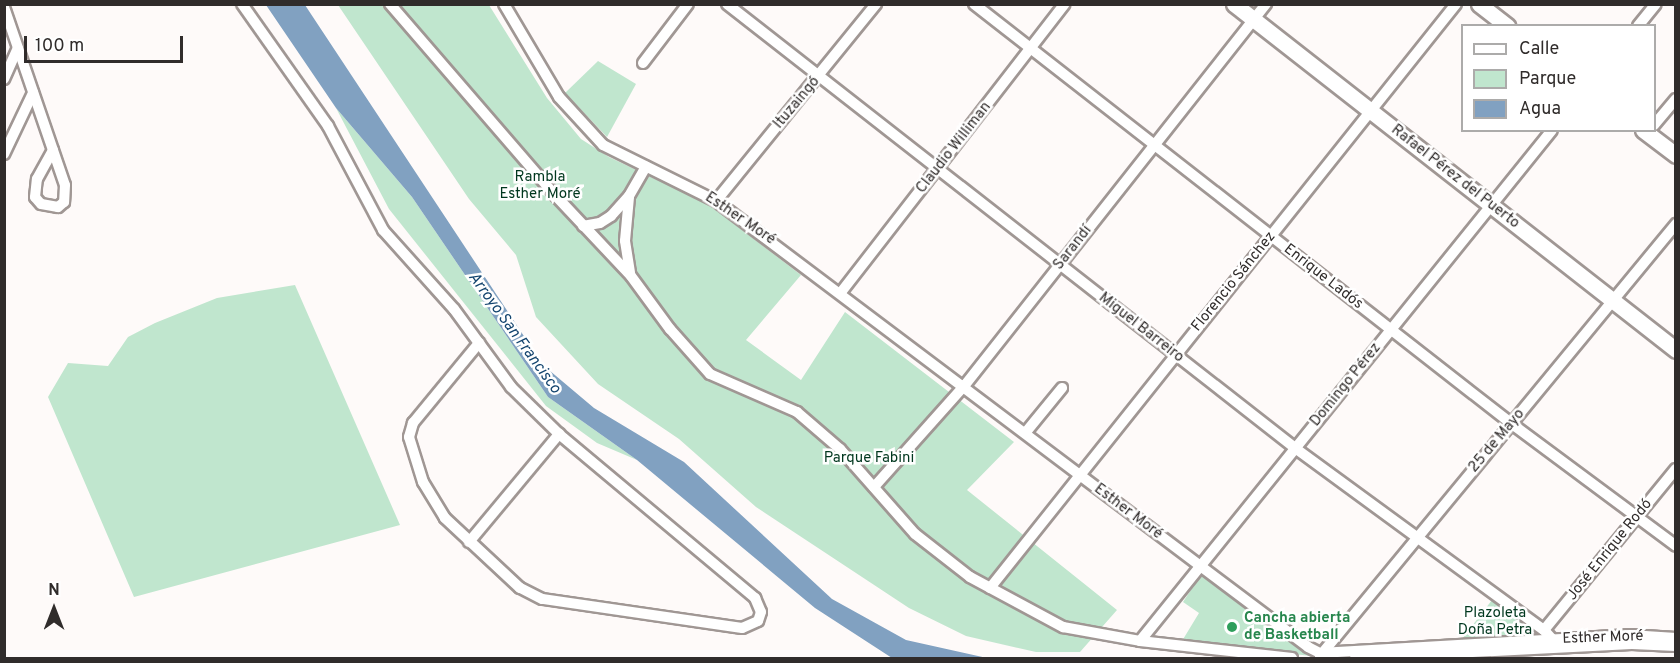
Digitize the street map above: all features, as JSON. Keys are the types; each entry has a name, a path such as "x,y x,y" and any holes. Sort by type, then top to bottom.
{"main road":[{"name":"Rafael Pérez del Puerto","path":"1234,4 1676,350"},
{"path":"1479,4 1504,24"},
{"path":"1651,132 1676,155"}],"street":[{"path":"242,4 328,126 383,231 454,309 479,343 511,387 559,434 755,598 761,612 758,621 742,628 542,598 520,588 469,542 445,518 423,482 409,437 412,423 479,343"},
{"path":"390,4 583,226 631,276 670,329 710,374 797,412 840,449 915,534 990,588 1063,627 1140,641 1292,658"},
{"name":"Esther Moré","path":"504,4 559,97 593,136 646,167 716,201 842,291 1320,656 1552,643 1676,646"},
{"path":"643,63 688,4"},
{"name":"Miguel Barreiro","path":"727,4 1295,448 1544,630 1552,643"},
{"name":"Ituzaingó","path":"716,201 876,4"},
{"name":"Enrique Ladós","path":"974,4 1512,424 1676,546"},
{"name":"Claudio Williman","path":"842,291 1065,4"},
{"name":"Sarandí","path":"874,487 965,385 1266,4"},
{"name":"Florencio Sánchez","path":"990,588 1456,4"},
{"path":"1640,24 1656,4"},
{"path":"4,7 53,150 66,194 58,207 41,204 35,197 37,179 53,150"},
{"path":"4,79 18,48"},
{"path":"4,154 33,93"},
{"path":"1656,122 1676,99"},
{"name":"Domingo Pérez","path":"1140,641 1550,132"},
{"path":"583,226 605,219 629,196 646,167"},
{"path":"629,196 625,241 631,276"},
{"name":"25 de Mayo","path":"1320,656 1676,224"},
{"path":"1026,432 1062,388"},
{"path":"469,542 559,434"},
{"name":"José Enrique Rodó","path":"1544,630 1676,469"},
{"name":"Esther Moré","path":"1355,658 1630,635 1676,638"}],"green space":[{"name":"Parque Fabini","path":"338,5 489,5 547,98 581,139 609,157 708,204 801,275 746,340 801,380 845,312 1014,442 967,490 1117,610 1080,652 1036,652 966,636 909,608 756,507 679,439 598,384 536,317 516,255 469,199"},
{"path":"598,61 636,84 607,137 565,93"},
{"path":"336,108 412,197 548,397 637,460 597,443 546,406 389,209"},
{"path":"295,285 400,525 134,597 48,397 68,363 108,366 128,337 155,323 217,298"},
{"name":"Cancha abierta de Basketball","path":"1200,576 1209,579 1311,656 1182,641 1199,613 1183,602"},
{"name":"Plazoleta Doña Petra","path":"1492,600 1533,631 1530,637 1462,639"}],"water":[{"name":"Arroyo San Francisco","path":"266,5 305,5 543,365 594,408 684,462 832,599 906,640 987,658 892,658 815,608 637,460 548,397 412,197 336,108"}],"place":[{"name":"Cancha abierta de Basketball","path":"1232,627"}],"park label":[{"name":"Rambla Esther Moré","path":"540,186"}]}
